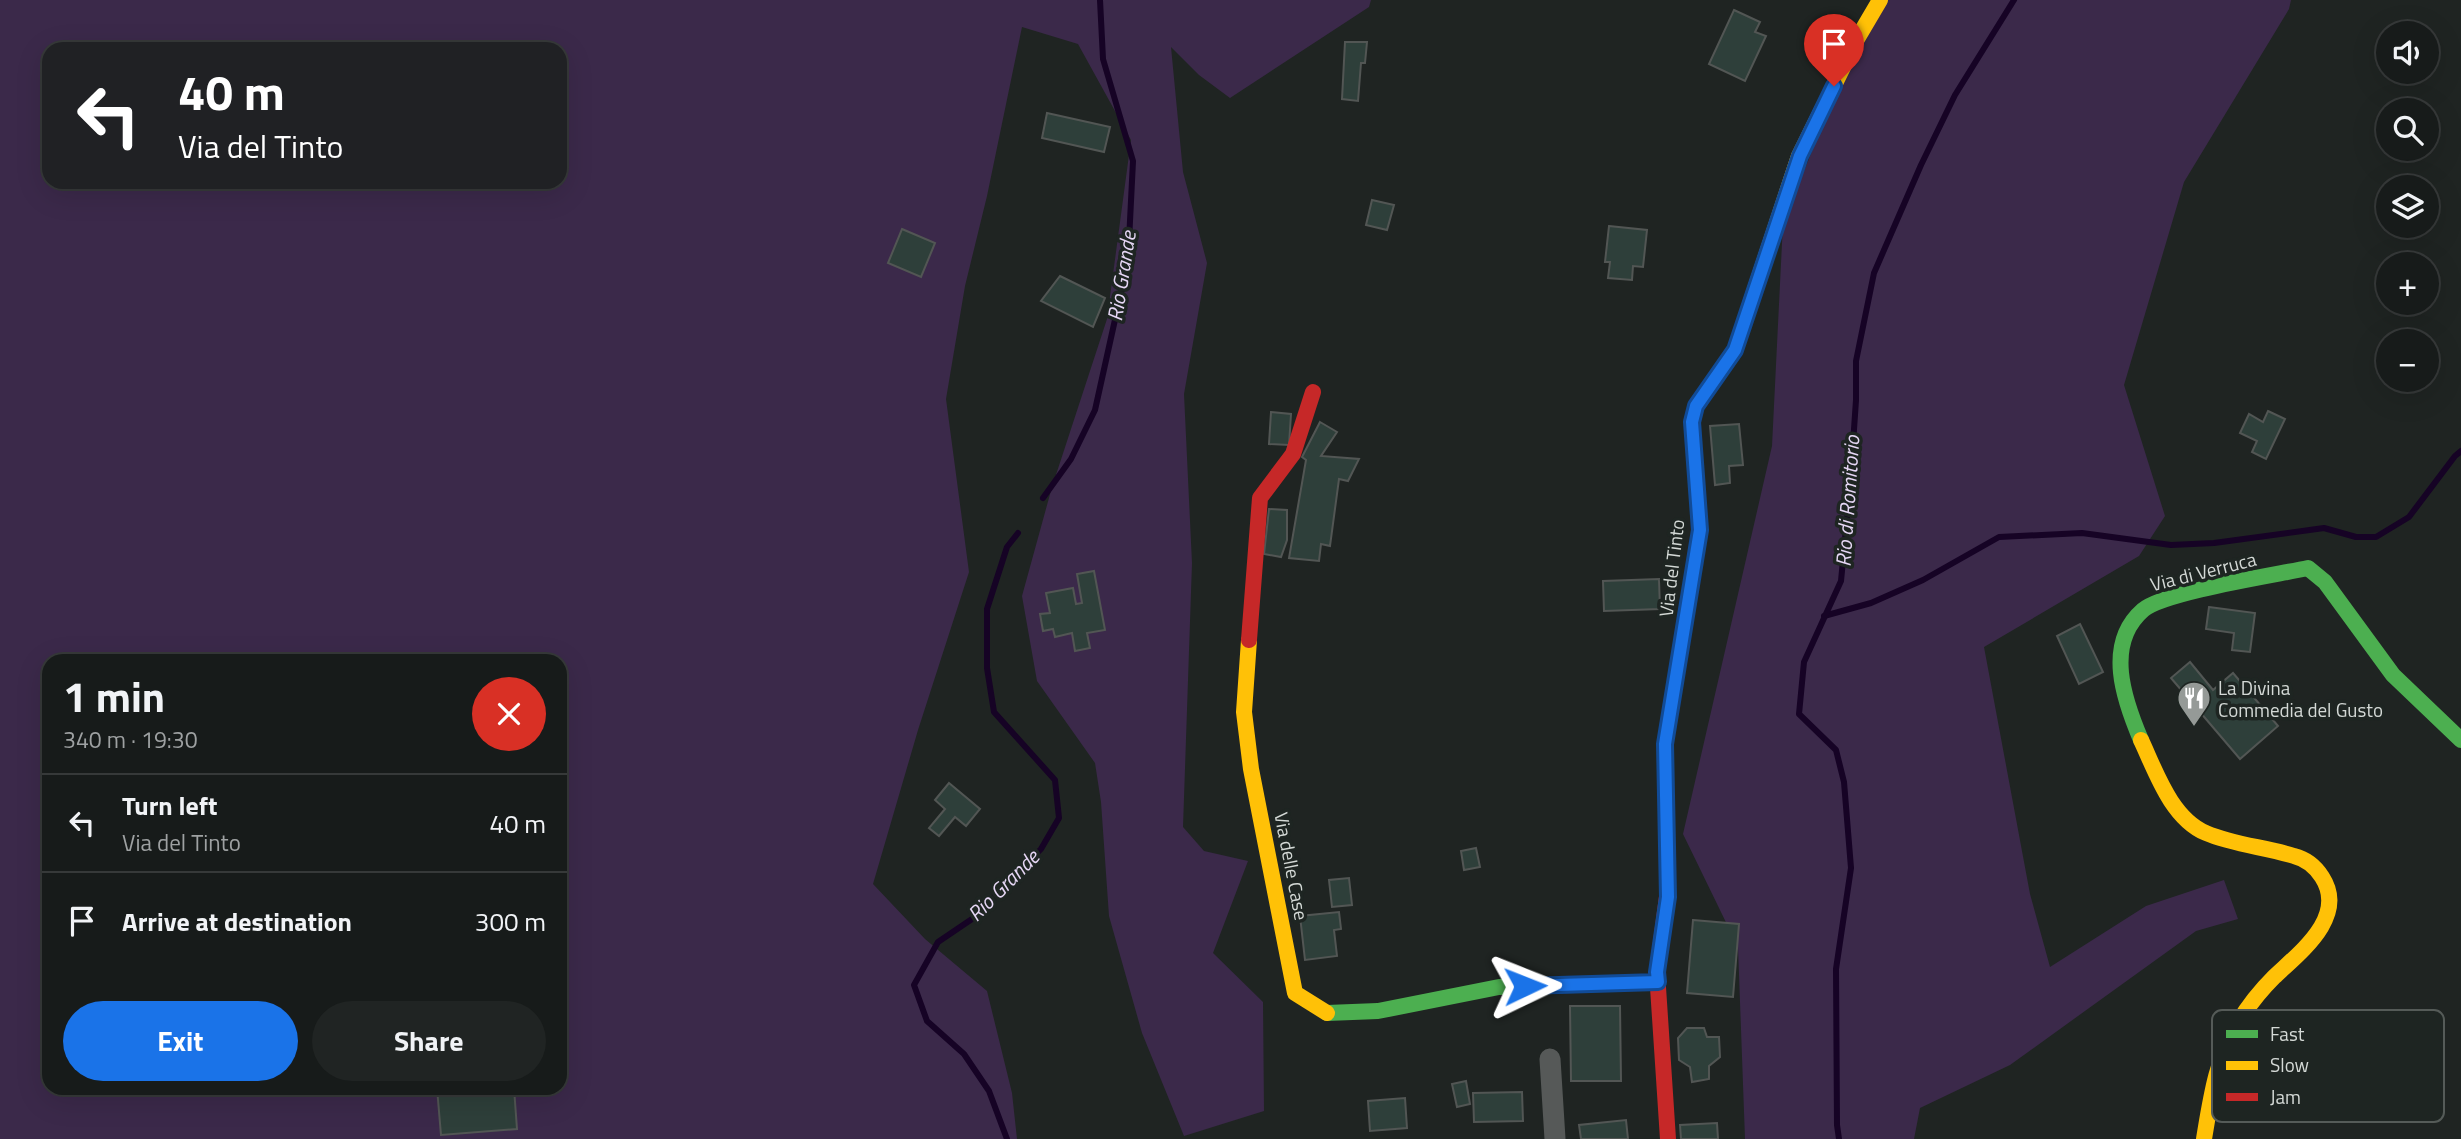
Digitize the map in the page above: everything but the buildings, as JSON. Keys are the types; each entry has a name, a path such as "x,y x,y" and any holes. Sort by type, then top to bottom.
{"street":[{"name":"Via del Tinto","path":"1668,1139 1657,972 1668,897 1665,744 1700,530 1692,422 1696,406 1735,350 1800,156 1857,39 1880,0"},
{"name":"Via delle Case","path":"1313,392 1293,454 1260,498 1244,712 1251,769 1295,993 1326,1013 1378,1011 1499,987 1658,982"},
{"name":"Via di Verruca","path":"2249,1010 2264,988 2299,953 2324,922 2330,905 2326,882 2318,870 2305,859 2203,832 2186,820 2170,800 2127,710 2122,687 2122,645 2132,624 2144,608 2167,599 2308,568 2325,582 2393,675 2461,740"},
{"path":"1550,1059 1555,1139"},
{"name":"Via di Verruca","path":"2204,1139 2212,1086"}],"shaded area":[{"path":"0,0 1371,0 1369,7 1230,98 1199,75 1171,47 1183,172 1207,263 1184,394 1192,563 1183,827 1204,851 1248,861 1213,953 1263,1002 1264,1111 1184,1136 1142,1033 1109,916 1101,802 1095,763 1037,681 1022,596 1052,487 1107,319 1131,140 1078,44 1022,27 987,196 965,286 946,399 969,572 918,730 873,884 925,939 987,991 1012,1093 1017,1139 0,1139"},
{"path":"1873,0 2291,0 2289,9 2184,182 2124,385 2165,516 2139,556 1984,647 2030,894 2050,967 2146,906 2224,880 2238,919 2196,931 2010,1065 1920,1108 1914,1139 1745,1139 1738,947 1683,834 1772,446 1783,223"}],"waterway":[{"name":"Rio Grande","path":"1043,498 1071,459 1095,410 1128,261 1133,161 1103,59 1100,0"},
{"name":"Rio di Romitorio","path":"1839,1139 1836,969 1851,868 1844,782 1836,750 1799,714 1804,662 1841,581 1850,488 1856,361 1874,273 1955,95 2014,0"},
{"path":"1824,616 1871,603 1923,580 1999,537 2082,533 2171,545 2214,543 2324,528 2356,537 2376,537 2409,517 2461,451"},
{"name":"Rio Grande","path":"1007,1139 989,1091 964,1054 927,1021 914,985 938,942 972,919 1041,849 1059,818 1055,780 994,712 987,668 987,609 1007,547 1018,533"}],"traffic: fast":[{"path":"1668,889 1665,744 1700,530 1692,422 1696,406 1728,360"},
{"path":"2141,740 2124,690 2121,656 2124,639 2131,624 2143,610 2155,603 2196,591 2308,568 2325,582 2393,675 2461,740"},
{"path":"1327,1013 1378,1011 1499,987 1658,982"}],"traffic: slow":[{"path":"1728,360 1735,350 1799,156 1857,39 1880,0"},
{"path":"1249,640 1244,712 1251,769 1295,993 1327,1013"},
{"path":"2141,740 2166,793 2183,817 2194,826 2228,840 2302,859 2319,873 2328,892 2329,906 2317,933 2259,993 2247,1010"},
{"path":"2204,1139 2212,1094"}],"traffic: jam":[{"path":"1249,640 1260,498 1293,454 1313,392"},
{"path":"1668,889 1657,972 1668,1139"}],"place":[{"name":"La Divina Commedia del Gusto","path":"2194,728"}],"route":[{"path":"1525,986 1658,982 1657,972 1668,897 1665,744 1700,530 1692,422 1696,406 1735,350 1800,156 1834,86"}]}
